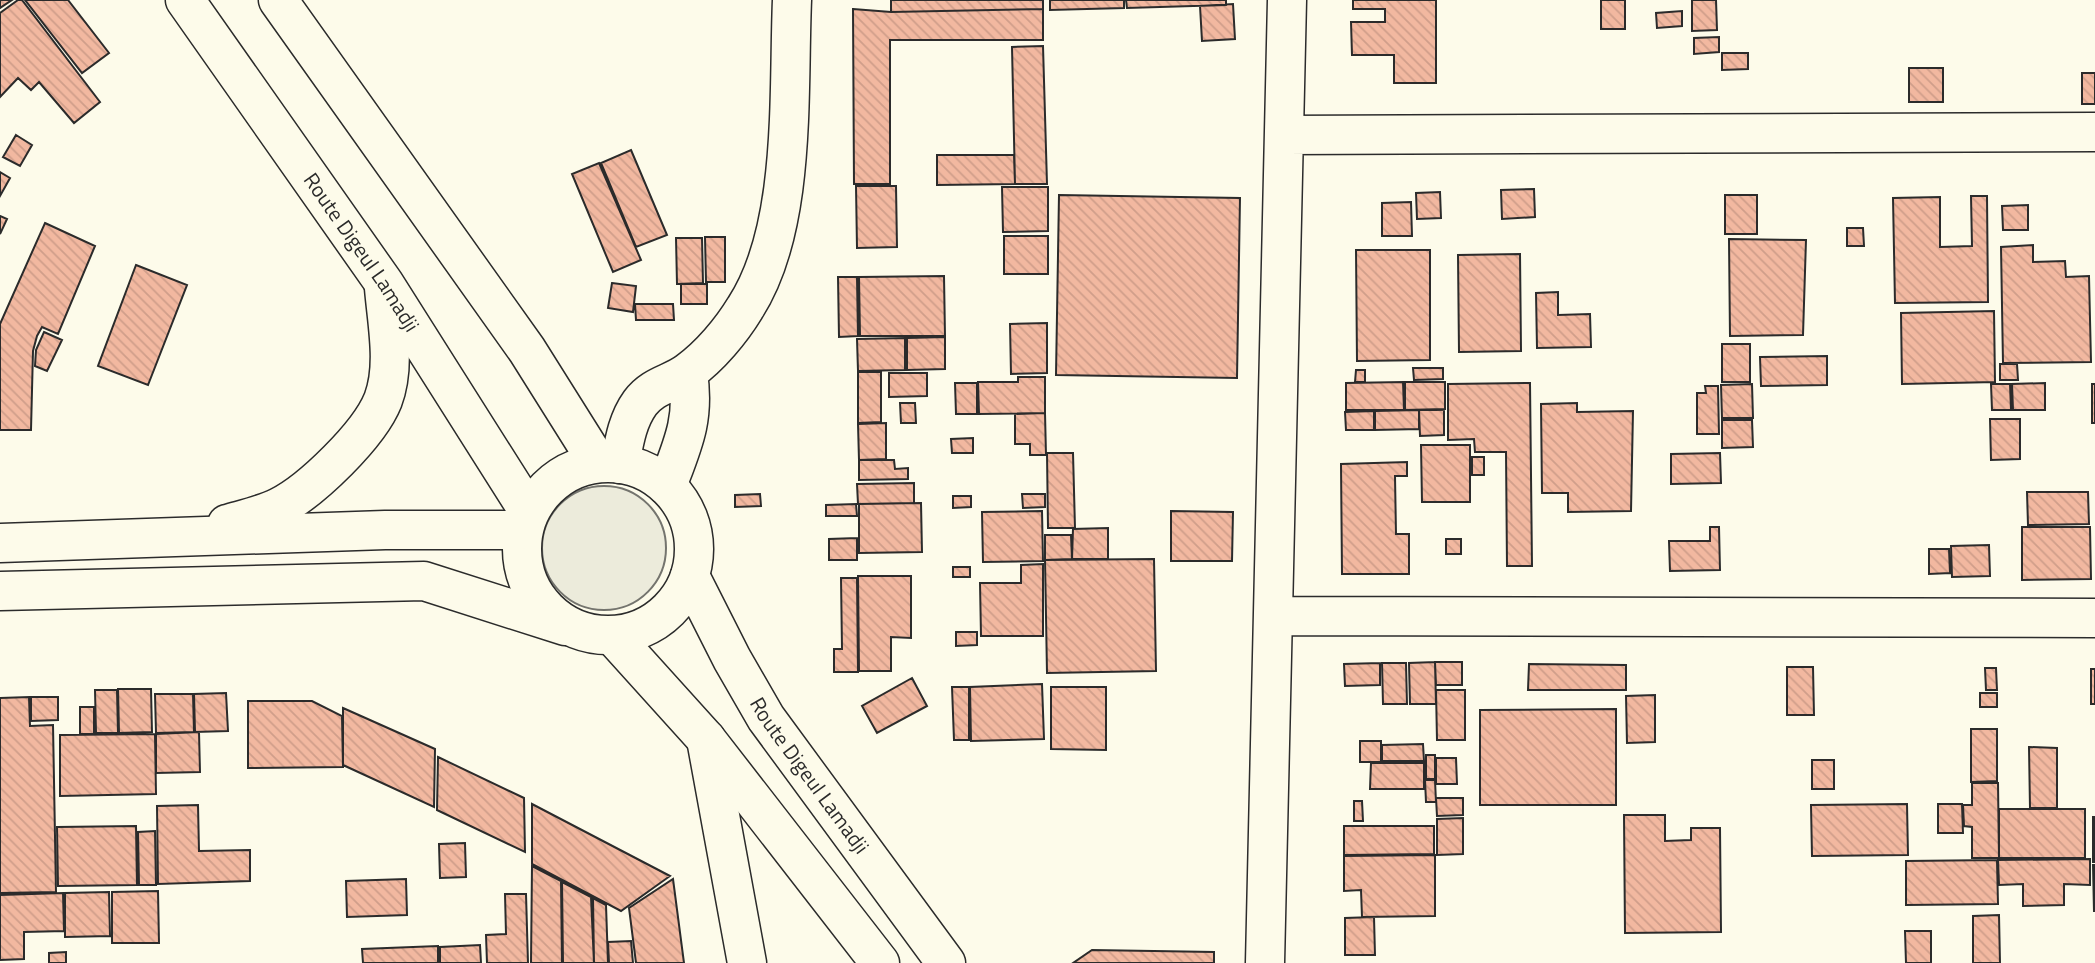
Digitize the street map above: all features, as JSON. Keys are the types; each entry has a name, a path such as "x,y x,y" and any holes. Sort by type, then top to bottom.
{"main road":[{"name":"Route Digeul Lamadji","path":"185,0 384,282 525,521"},
{"path":"609,464 641,402 660,384 688,373 720,341 746,307 772,251 786,157 793,0"},
{"path":"1265,963 1287,0"},
{"path":"293,10 527,350 609,464"},
{"path":"1285,135 2095,132"},
{"path":"184,539 279,507 326,473 352,445 383,401 390,356 384,282"},
{"path":"667,486 688,428 692,401 688,373"},
{"path":"0,591 424,581 584,633 613,636 639,631 661,618 679,599 690,576 695,552 692,527 682,505 667,486 645,471 609,464 576,469 557,479 541,494 525,521 521,554 525,578 565,626"},
{"path":"0,543 184,539 525,521"},
{"name":"Route Digeul Lamadji","path":"690,576 732,659 766,718 946,963"},
{"path":"1274,616 2095,618"},
{"path":"613,636 706,739 880,963"},
{"path":"706,739 747,963"}],"shaded area":[{"path":"604,486 628,491 648,504 661,524 666,548 661,572 648,592 628,605 604,610 580,605 560,592 547,572 542,548 547,524 560,504 580,491"}],"building":[{"path":"0,0 12,0 0,8"},
{"path":"22,0 100,102 74,123 39,82 31,90 18,78 0,97 0,13"},
{"path":"25,0 68,0 109,53 82,73"},
{"path":"891,0 1043,0 1043,9 891,12"},
{"path":"1050,0 1124,0 1124,8 1050,10"},
{"path":"1126,0 1226,0 1226,5 1127,8"},
{"path":"1353,0 1436,0 1436,83 1394,83 1394,55 1352,55 1351,22 1385,22 1385,9 1353,9"},
{"path":"1601,0 1625,0 1625,29 1601,29"},
{"path":"1692,0 1716,0 1717,30 1692,31"},
{"path":"1233,4 1235,39 1202,41 1200,6"},
{"path":"853,9 891,12 1043,9 1043,40 890,40 890,184 854,184"},
{"path":"1682,11 1682,26 1657,28 1656,13"},
{"path":"1719,37 1719,52 1694,54 1694,38"},
{"path":"1043,46 1047,184 1015,184 1012,47"},
{"path":"1722,53 1748,53 1748,69 1722,70"},
{"path":"1909,68 1943,68 1943,102 1909,102"},
{"path":"2082,73 2095,73 2095,104 2082,104"},
{"path":"16,135 32,145 20,166 3,157"},
{"path":"631,150 667,235 636,247 601,163"},
{"path":"937,155 1014,155 1015,184 937,185"},
{"path":"599,163 641,260 613,272 572,174"},
{"path":"0,172 10,178 0,196"},
{"path":"856,186 896,186 897,247 857,248"},
{"path":"1002,187 1048,187 1048,231 1003,232"},
{"path":"1534,189 1535,217 1502,219 1501,190"},
{"path":"1440,192 1441,218 1417,219 1416,193"},
{"path":"1059,195 1240,198 1237,378 1056,375"},
{"path":"1725,195 1757,195 1757,234 1725,234"},
{"path":"1971,196 1987,196 1988,302 1895,303 1893,198 1940,197 1940,247 1972,246"},
{"path":"1411,202 1412,236 1382,236 1382,203"},
{"path":"2028,205 2028,230 2003,230 2002,206"},
{"path":"0,216 7,219 0,234"},
{"path":"45,223 95,246 58,334 42,327 37,336 33,351 31,430 0,430 0,324"},
{"path":"1847,228 1863,228 1864,246 1847,246"},
{"path":"1004,236 1048,236 1048,274 1004,274"},
{"path":"705,237 725,237 725,282 706,282"},
{"path":"676,238 702,238 703,283 677,284"},
{"path":"1729,239 1806,240 1803,335 1730,336"},
{"path":"2033,245 2033,262 2065,261 2066,277 2089,276 2091,362 2003,363 2001,247"},
{"path":"1356,250 1430,250 1430,360 1357,361"},
{"path":"1520,254 1521,351 1459,352 1458,255"},
{"path":"136,265 187,285 148,385 98,366"},
{"path":"944,276 945,336 860,336 859,277"},
{"path":"838,277 857,277 858,336 839,337"},
{"path":"612,283 636,286 633,312 608,308"},
{"path":"681,284 707,284 707,304 681,304"},
{"path":"1558,292 1558,315 1590,314 1591,347 1537,348 1536,293"},
{"path":"635,304 673,304 674,320 636,320"},
{"path":"1994,311 1995,382 1902,384 1901,313"},
{"path":"1047,323 1047,373 1011,374 1010,324"},
{"path":"44,332 62,340 47,371 35,366 36,350"},
{"path":"945,337 945,369 907,370 907,338"},
{"path":"905,338 905,370 858,371 857,339"},
{"path":"1722,344 1750,344 1750,382 1722,382"},
{"path":"1827,356 1827,385 1761,386 1760,357"},
{"path":"2000,364 2017,364 2018,380 2000,380"},
{"path":"1413,368 1443,368 1443,379 1414,380"},
{"path":"1356,370 1365,370 1365,382 1355,382"},
{"path":"858,372 881,372 881,422 858,423"},
{"path":"889,373 927,373 927,396 889,397"},
{"path":"1018,377 1045,377 1045,413 979,414 978,382 1018,382"},
{"path":"1403,382 1404,410 1346,410 1346,383"},
{"path":"1405,382 1445,382 1445,409 1405,410"},
{"path":"955,383 977,383 977,414 956,414"},
{"path":"1530,383 1532,566 1507,566 1506,452 1475,452 1474,439 1448,440 1448,384"},
{"path":"2045,383 2045,410 2013,410 2012,384"},
{"path":"1752,384 1753,418 1722,418 1721,385"},
{"path":"1991,384 2010,384 2011,410 1992,410"},
{"path":"2092,384 2095,384 2095,423 2092,423"},
{"path":"1705,386 1718,386 1719,434 1697,434 1697,393 1706,393"},
{"path":"900,403 915,403 916,423 901,423"},
{"path":"1577,403 1577,412 1633,411 1631,511 1568,512 1568,493 1542,493 1541,404"},
{"path":"1419,410 1419,429 1375,430 1375,411"},
{"path":"1419,410 1444,410 1444,435 1420,436"},
{"path":"1374,411 1374,430 1346,430 1345,412"},
{"path":"1045,413 1046,455 1030,455 1030,444 1015,444 1015,414"},
{"path":"1990,419 2020,419 2020,459 1991,460"},
{"path":"1722,420 1752,420 1753,447 1722,448"},
{"path":"886,423 886,459 859,460 858,424"},
{"path":"973,438 973,453 952,453 951,439"},
{"path":"1421,445 1470,445 1470,502 1422,502"},
{"path":"1047,453 1073,453 1075,528 1048,528"},
{"path":"1720,453 1721,483 1671,484 1671,454"},
{"path":"1472,457 1484,457 1484,475 1472,475"},
{"path":"859,460 894,460 895,469 908,468 908,479 859,480"},
{"path":"1407,462 1407,476 1395,476 1396,534 1409,534 1409,574 1342,574 1341,464"},
{"path":"914,483 914,503 858,504 857,484"},
{"path":"2027,492 2088,492 2089,524 2028,525"},
{"path":"760,494 761,506 735,507 735,495"},
{"path":"1022,494 1045,494 1045,507 1023,508"},
{"path":"953,496 971,496 971,507 953,508"},
{"path":"921,503 922,552 859,553 859,504"},
{"path":"856,504 857,516 826,516 826,505"},
{"path":"1042,511 1043,561 983,562 982,512"},
{"path":"1171,511 1233,512 1232,561 1171,561"},
{"path":"1710,527 1719,527 1720,570 1670,571 1669,541 1710,541"},
{"path":"2022,527 2090,527 2091,579 2022,580"},
{"path":"1108,528 1108,559 1072,559 1073,529"},
{"path":"1045,535 1071,535 1072,559 1045,560"},
{"path":"857,538 857,560 829,560 829,539"},
{"path":"1446,539 1461,539 1461,554 1446,554"},
{"path":"1989,545 1990,576 1952,577 1951,546"},
{"path":"1929,549 1949,549 1950,573 1929,574"},
{"path":"1154,559 1156,671 1047,673 1045,560"},
{"path":"1043,564 1043,636 981,636 980,583 1021,583 1021,565"},
{"path":"953,567 970,567 970,577 953,577"},
{"path":"858,576 911,576 911,638 891,637 891,671 859,671"},
{"path":"841,578 857,578 858,672 834,672 834,649 842,649"},
{"path":"956,632 977,632 977,645 956,646"},
{"path":"1435,662 1462,662 1462,685 1436,685"},
{"path":"1435,662 1436,704 1410,704 1409,663"},
{"path":"1380,663 1380,685 1345,686 1344,664"},
{"path":"1382,663 1406,663 1407,704 1383,704"},
{"path":"1529,664 1626,665 1626,690 1528,690"},
{"path":"1787,667 1813,667 1814,715 1787,715"},
{"path":"1985,668 1996,668 1997,690 1986,690"},
{"path":"2091,669 2095,669 2095,704 2091,704"},
{"path":"912,678 927,706 877,733 862,706"},
{"path":"1042,684 1044,739 971,741 970,687"},
{"path":"952,687 969,687 969,740 954,740"},
{"path":"1051,687 1106,687 1106,750 1051,749"},
{"path":"118,689 151,689 152,732 119,733"},
{"path":"95,690 117,690 118,733 96,733"},
{"path":"1436,690 1465,690 1465,740 1437,740"},
{"path":"226,693 228,731 195,732 194,694"},
{"path":"1980,693 1997,693 1997,707 1980,707"},
{"path":"155,694 193,694 194,732 156,733"},
{"path":"1655,695 1655,742 1627,743 1626,696"},
{"path":"29,697 30,726 53,725 56,892 0,893 0,698"},
{"path":"31,697 58,697 58,720 31,721"},
{"path":"248,701 312,701 342,716 343,767 248,768"},
{"path":"80,707 94,707 94,734 80,734"},
{"path":"343,708 435,749 434,807 343,765"},
{"path":"1616,709 1616,805 1480,805 1480,710"},
{"path":"1971,729 1997,729 1997,781 1971,782"},
{"path":"199,732 200,772 156,773 156,734"},
{"path":"155,734 156,794 60,796 60,735"},
{"path":"1360,741 1381,741 1381,762 1360,762"},
{"path":"1423,744 1424,761 1382,761 1382,745"},
{"path":"2029,747 2057,748 2057,808 2030,808"},
{"path":"1426,755 1435,755 1435,779 1426,779"},
{"path":"438,757 524,798 525,852 437,810"},
{"path":"1436,758 1456,758 1457,784 1436,784"},
{"path":"1812,760 1834,760 1834,789 1812,789"},
{"path":"1371,763 1424,763 1424,789 1370,789"},
{"path":"1425,780 1435,780 1436,802 1426,802"},
{"path":"1972,783 1998,783 1999,858 1972,858 1972,827 1964,826 1963,805 1972,805"},
{"path":"1436,798 1463,798 1463,815 1437,816"},
{"path":"1354,801 1362,801 1363,821 1354,821"},
{"path":"532,804 670,876 621,911 532,864"},
{"path":"1907,804 1908,855 1812,856 1811,805"},
{"path":"1938,804 1962,804 1963,833 1938,833"},
{"path":"198,805 199,851 250,850 250,881 158,884 157,806"},
{"path":"1999,809 2085,809 2085,858 1999,858"},
{"path":"1624,815 1665,815 1665,841 1691,840 1691,828 1720,828 1721,932 1625,933"},
{"path":"2095,817 2095,862 2093,862"},
{"path":"1463,818 1463,854 1437,855 1437,819"},
{"path":"136,826 137,885 58,886 57,827"},
{"path":"1344,826 1434,826 1434,854 1344,855"},
{"path":"155,831 156,885 139,885 138,832"},
{"path":"465,843 466,877 440,878 439,844"},
{"path":"1435,855 1435,916 1362,917 1361,890 1344,891 1344,856"},
{"path":"2090,859 2090,885 2064,884 2064,905 2023,906 2023,884 1999,885 1998,860"},
{"path":"1997,860 1998,904 1906,905 1906,861"},
{"path":"2095,865 2095,911 2094,911"},
{"path":"532,866 561,881 562,963 531,963"},
{"path":"406,879 407,915 347,917 346,881"},
{"path":"673,879 684,963 636,963 629,908"},
{"path":"562,882 591,897 594,963 563,963"},
{"path":"158,891 159,943 112,943 112,892"},
{"path":"109,892 110,936 65,937 65,893"},
{"path":"63,893 64,931 24,932 24,959 0,960 0,895"},
{"path":"505,894 526,894 528,963 487,963 486,935 506,934"},
{"path":"593,898 606,905 608,963 594,963"},
{"path":"1999,915 2000,963 1973,963 1973,916"},
{"path":"1374,917 1375,955 1345,955 1345,918"},
{"path":"1905,931 1931,931 1931,963 1906,963"},
{"path":"631,941 633,963 609,963 608,942"},
{"path":"480,945 481,963 440,963 440,947"},
{"path":"438,946 438,963 363,963 362,949"},
{"path":"1092,950 1214,952 1214,963 1073,963"},
{"path":"66,952 66,963 49,963 49,953"}]}
